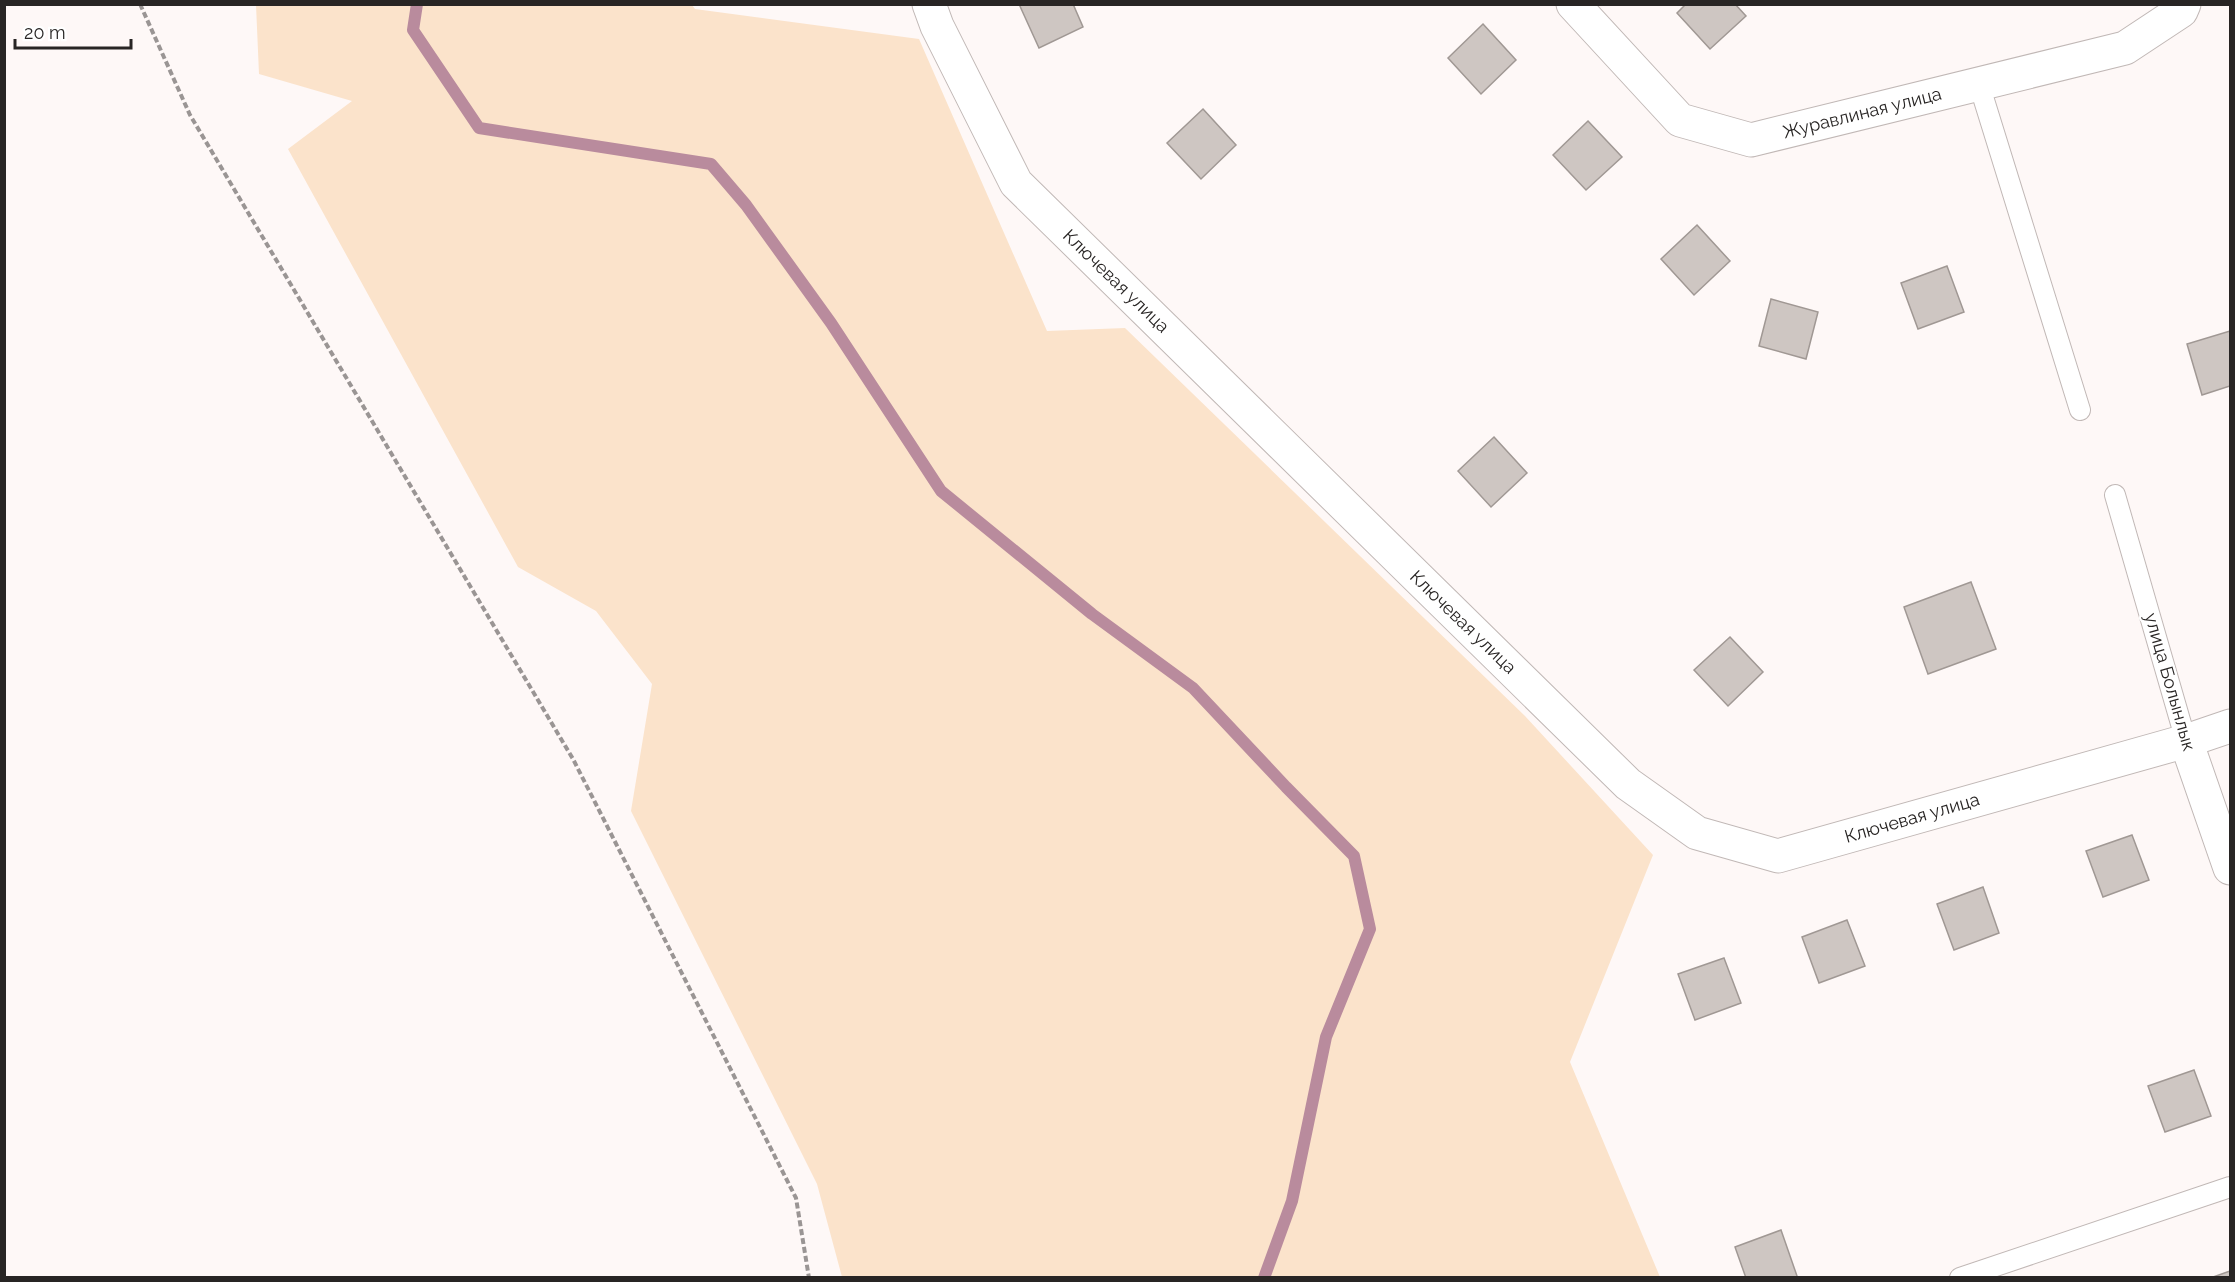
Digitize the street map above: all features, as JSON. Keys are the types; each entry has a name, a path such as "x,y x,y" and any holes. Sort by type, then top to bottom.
{"street":[{"name":"Ключевая улица","path":"929,4 937,26 1016,183 1628,784 1697,833 1778,856 2186,741 2230,726"},
{"name":"Журавлиная улица","path":"1573,4 1680,120 1751,140 2125,48 2181,11 2184,4"},
{"name":"улица Болынлык","path":"2186,741 2230,868"}],"lane":[{"path":"1978,84 2080,410"},
{"name":"улица Болынлык","path":"2115,495 2186,741"},
{"path":"1960,1278 2230,1187"}],"path":[{"path":"140,4 190,115 573,759 796,1198 809,1278"}],"shaded area":[{"path":"256,5 692,5 695,9 919,39 1047,331 1125,328 1525,716 1653,855 1570,1062 1660,1277 842,1277 817,1184 631,811 652,684 596,611 518,567 288,149 352,101 259,74"}],"building":[{"path":"1019,4 1073,4 1083,27 1039,48"},
{"path":"1686,4 1735,4 1746,16 1710,49 1677,13"},
{"path":"1483,24 1516,60 1481,94 1448,58"},
{"path":"1203,109 1236,145 1201,179 1167,143"},
{"path":"1588,121 1622,157 1586,190 1553,155"},
{"path":"1697,225 1730,261 1694,295 1661,259"},
{"path":"1947,266 1964,312 1918,329 1901,283"},
{"path":"1771,299 1818,312 1806,359 1759,346"},
{"path":"2230,331 2230,386 2202,395 2187,344"},
{"path":"1494,437 1527,473 1491,507 1458,471"},
{"path":"1971,582 1996,649 1928,674 1904,607"},
{"path":"1730,637 1763,672 1728,706 1694,670"},
{"path":"2132,835 2149,880 2103,897 2086,851"},
{"path":"1983,887 1999,933 1954,950 1937,904"},
{"path":"1847,920 1865,966 1819,983 1802,937"},
{"path":"1724,958 1741,1003 1695,1020 1678,974"},
{"path":"2194,1070 2211,1116 2165,1132 2148,1086"},
{"path":"1781,1230 1797,1276 1792,1278 1746,1278 1735,1247"},
{"path":"2230,1271 2230,1278 2213,1278 2213,1277"}],"waterway":[{"path":"417,4 413,30 479,128 711,164 746,205 831,323 941,491 1092,614 1193,688 1354,856 1370,929 1326,1037 1292,1201 1264,1278"}]}
